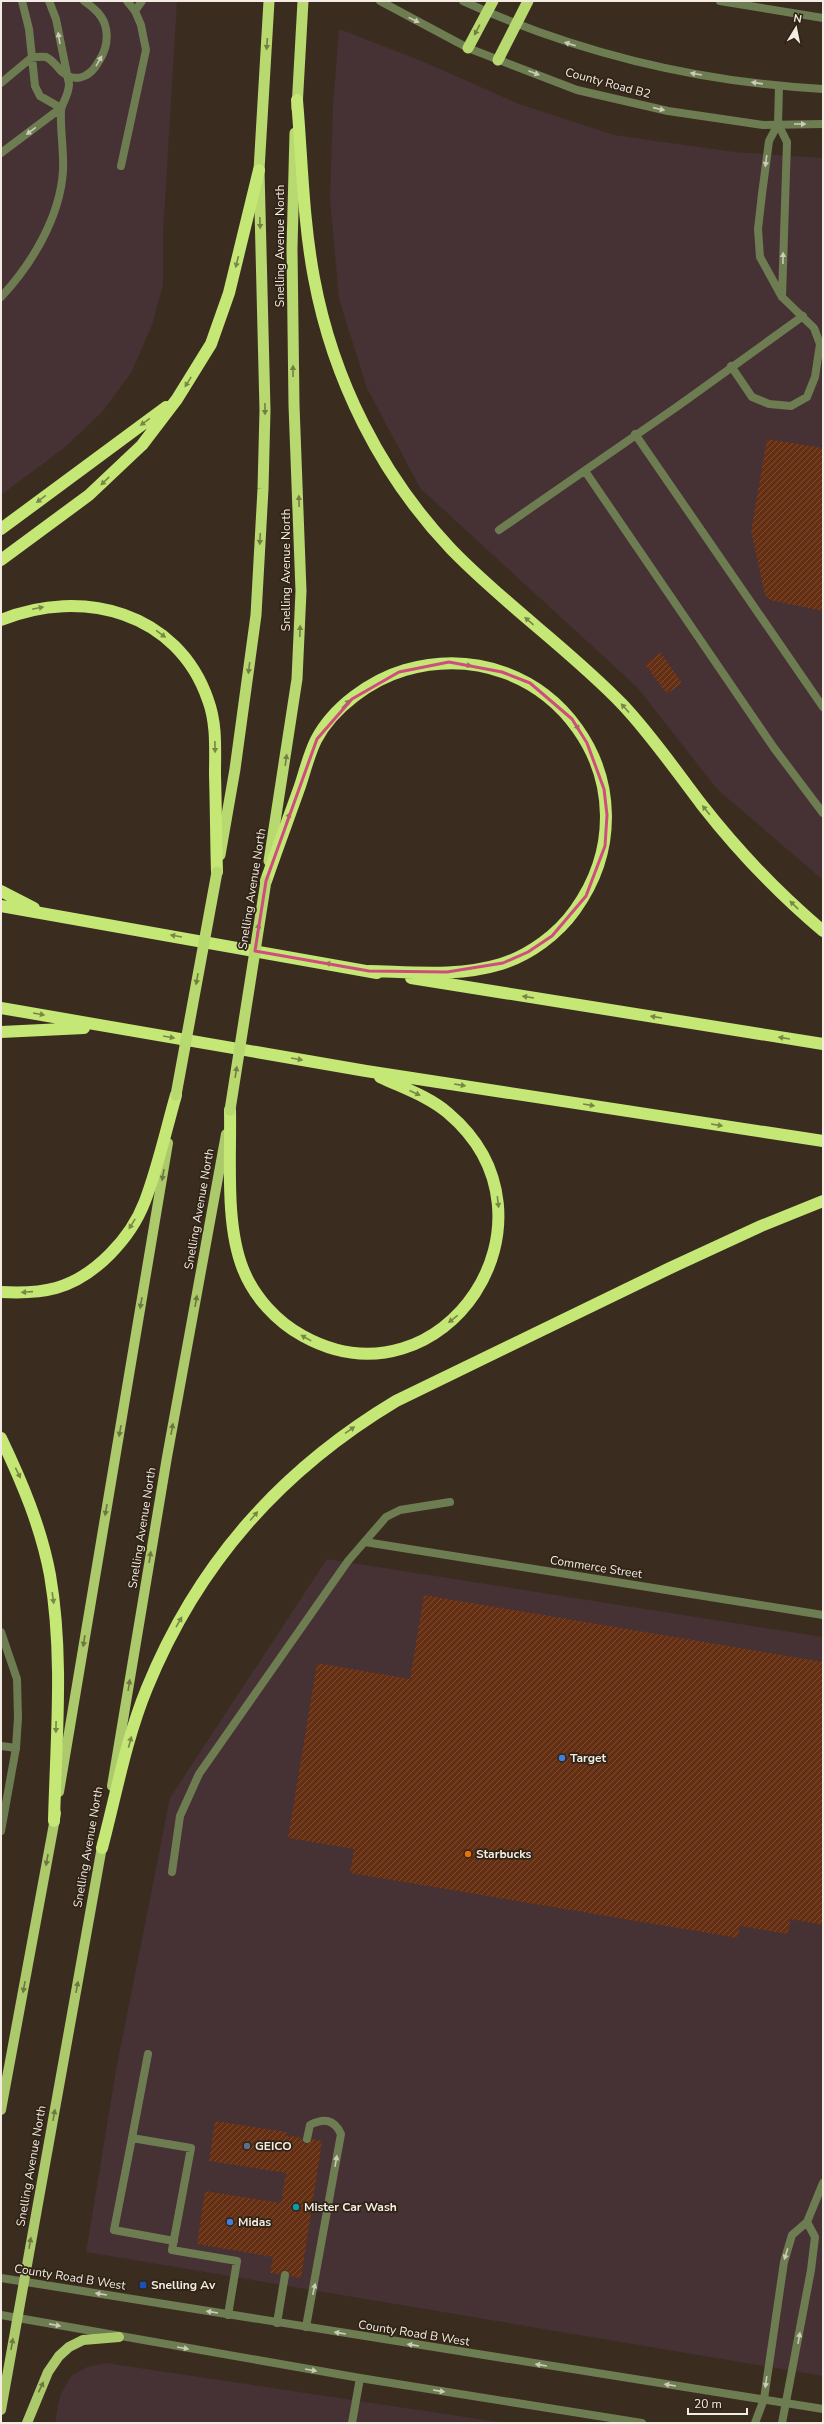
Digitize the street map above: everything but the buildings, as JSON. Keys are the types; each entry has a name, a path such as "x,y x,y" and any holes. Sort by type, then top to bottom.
{"highway":[{"name":"Snelling Avenue North","path":"230,1110 297,679 300,636 301,591 294,405 292,256 293,173 300,30 303,1"},
{"path":"468,48 493,1"},
{"path":"498,60 528,1"},
{"name":"Snelling Avenue North","path":"176,1095 235,769 256,607 263,489 265,410 259,170 269,3"},
{"path":"297,100 309,246 323,315 351,398 374,445 397,482 420,515 453,551 622,704 664,752 730,839 762,875 823,931"},
{"path":"1,560 89,495 142,445 177,399 211,344 229,293 259,170"},
{"path":"1,529 177,399"},
{"path":"1,620 19,613 46,607 100,608 125,614 148,625 167,639 184,656 198,677 209,701 215,732 217,872"},
{"path":"266,881 316,739 352,699 370,687 399,672 422,666 449,662 502,672 530,683 551,699 572,719 587,743 604,789 607,815 605,846 597,872 586,896 570,917 552,936 528,952 503,963 476,970 447,972 369,971"},
{"path":"1,891 42,912"},
{"path":"1,906 42,912 369,971 823,1044"},
{"path":"1,1008 366,1071 823,1141"},
{"path":"1,1032 56,1028 131,1031"},
{"path":"230,1110 232,1220 235,1245 243,1270 256,1294 273,1314 293,1331 316,1343 341,1352 382,1352 407,1346 429,1336 457,1315 474,1297 488,1270 496,1242 500,1218 498,1198 492,1172 480,1150 448,1113 430,1100 366,1071"},
{"path":"1,1292 35,1292 57,1287 80,1276 100,1263 117,1245 132,1225 145,1201 176,1095"},
{"path":"102,1848 136,1718 169,1638 197,1590 224,1553 253,1517 307,1463 363,1421 396,1402 668,1269 761,1226 823,1201"},
{"path":"1,1438 28,1499 38,1526 50,1575 56,1624 58,1670 54,1821"}],"main road":[{"name":"Snelling Avenue North","path":"1,2110 54,1821 176,1095"},
{"name":"Snelling Avenue North","path":"1,2410 102,1848 167,1457 230,1110"},
{"path":"27,2423 45,2378 59,2356 69,2347 83,2340 118,2337"}],"street":[{"path":"22,1 29,29 33,80 37,91 45,99 61,108"},
{"path":"1,153 61,108 68,95 68,76 56,19 49,1"},
{"path":"1,83 31,58 47,57 68,76 78,78 90,74 99,62 106,43 106,28 103,19 96,10 84,1"},
{"path":"121,166 146,50 141,25 135,11 126,1"},
{"path":"135,11 142,1"},
{"name":"County Road B2","path":"380,1 398,13 468,48 577,90 668,111 763,125 823,124"},
{"path":"463,1 516,24 584,49 634,62 697,74 779,86 823,89"},
{"path":"720,1 823,18"},
{"path":"731,366 752,397 769,404 791,406 807,397 815,378 820,344 814,328 782,297 760,257 758,229 769,141 778,124 779,86"},
{"path":"1,297 35,251 47,227 57,200 63,170 61,108"},
{"path":"778,124 787,142 782,297"},
{"path":"499,530 585,471 803,316"},
{"path":"635,434 823,707"},
{"path":"585,471 765,735 823,813"},
{"path":"172,1872 180,1816 199,1774 348,1561 386,1517 400,1510 450,1502"},
{"name":"Commerce Street","path":"365,1542 823,1615"},
{"path":"1,1632 17,1679 16,1748 3,1805 1,1831"},
{"path":"1,1746 16,1748"},
{"path":"148,2054 114,2230 174,2241"},
{"path":"306,2327 341,2134 338,2127 331,2121 319,2121 310,2126 307,2139"},
{"path":"132,2138 191,2148 172,2250 237,2261 228,2315"},
{"path":"755,2423 764,2399 784,2262 792,2235 807,2222 823,2183"},
{"path":"782,2423 787,2404 812,2264 814,2237 807,2222"},
{"path":"277,2323 285,2275"},
{"name":"County Road B West","path":"1,2278 823,2409"},
{"path":"1,2315 118,2337 360,2378 642,2423"},
{"path":"352,2423 360,2378"}],"highlighted area":[{"path":"449,662 502,672 530,683 572,719 587,743 604,789 607,815 605,846 586,896 552,936 528,952 503,963 447,972 369,971 255,951 266,881 317,739 352,699 399,672"}],"shaded area":[{"path":"1,1 177,1 163,233 163,285 152,325 131,373 102,412 64,448 1,495"},
{"path":"339,29 424,62 519,104 614,135 734,152 823,158 823,880 717,789 637,687 420,488 367,388 339,299 330,198 333,107"},
{"path":"327,1559 823,1637 823,2376 86,2252 117,2065 170,1798"},
{"path":"106,2363 505,2423 55,2423 60,2396 71,2376 87,2367"}],"place":[{"name":"Target","path":"562,1758"},
{"name":"Starbucks","path":"468,1854"},
{"name":"GEICO","path":"247,2146"},
{"name":"Mister Car Wash","path":"296,2207"},
{"name":"Midas","path":"230,2222"},
{"name":"Snelling Av","path":"143,2285"}]}
